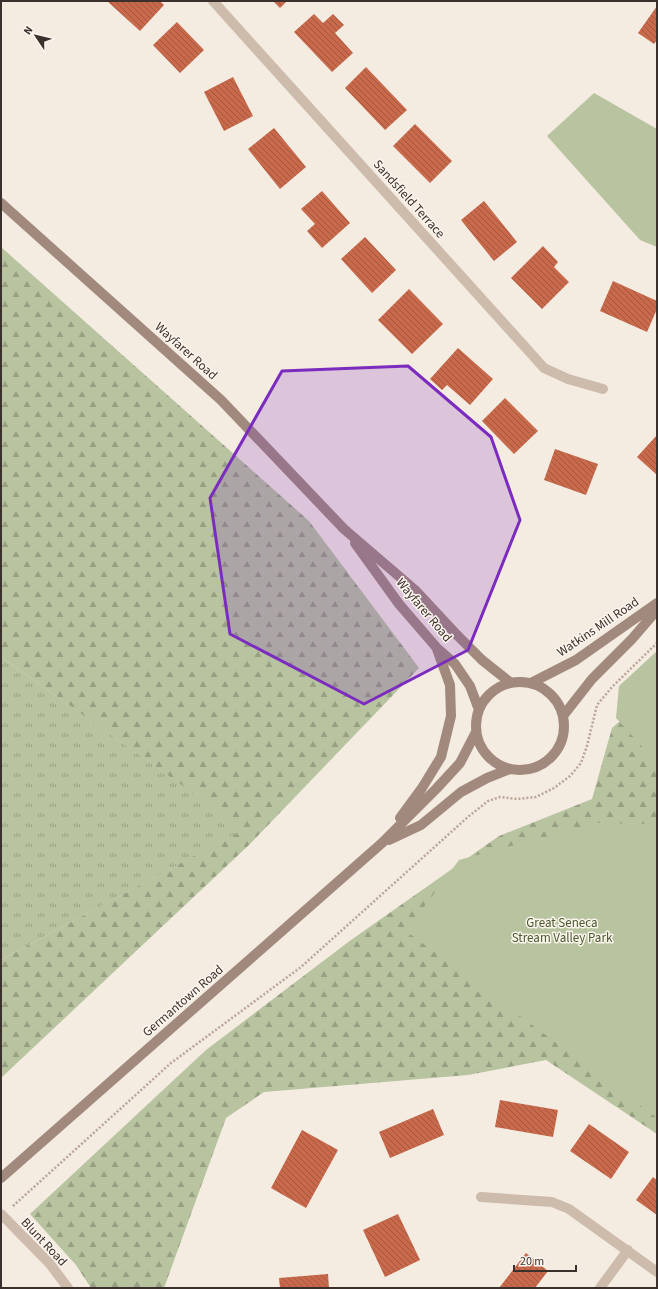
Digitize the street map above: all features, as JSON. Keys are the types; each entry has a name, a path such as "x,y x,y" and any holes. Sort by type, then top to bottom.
{"street":[{"name":"Sandsfield Terrace","path":"213,1 544,368 568,379 603,389"},
{"name":"Wayfarer Road","path":"1,203 221,400 344,529 414,590 482,660 511,683"},
{"name":"Wayfarer Road","path":"344,529 399,604 437,648 455,664 470,686 479,710"},
{"name":"Watkins Mill Road","path":"531,683 576,660 657,603"},
{"name":"Watkins Mill Road","path":"563,716 592,679 632,639 657,610"},
{"path":"382,844 422,788 441,756 452,716 450,685 437,648"},
{"path":"511,683 531,683 552,695 559,704 563,716 564,731 560,745 552,757 540,766 525,770 510,769 497,764 486,755 479,742 476,732 476,721 479,710 486,698 497,688 511,683"},
{"name":"Germantown Road","path":"1,1178 382,844 460,763 476,732"},
{"name":"Germantown Road","path":"382,844 421,825 461,792 486,778 510,769"},
{"path":"481,1197 552,1202 569,1209 657,1272"},
{"name":"Blunt Road","path":"1,1214 50,1264 68,1288"},
{"path":"600,1288 628,1250"}],"path":[{"path":"23,1196 171,1063 301,967 469,816 488,801 500,797 518,799 536,797 554,788 570,776 581,763 587,746 597,705 657,643"}],"highlighted area":[{"path":"408,366 491,437 520,520 468,650 364,704 230,634 210,498 282,371"}],"green space":[{"path":"594,93 657,129 657,247 640,240 547,136"},
{"path":"1,247 309,521 419,668 249,845 1,1078 1,960 244,829 1,657"},
{"path":"657,651 657,763 616,718 619,686"},
{"path":"1,657 245,829 1,960"},
{"path":"657,688 657,1134 546,1060 468,1075 264,1092 226,1118 164,1288 91,1288 76,1265 30,1214 206,1050 351,940 499,836 592,799 612,728"},
{"name":"Great Seneca Stream Valley Park","path":"597,823 657,824 657,1118 406,931 459,860"}],"building":[{"path":"107,1 160,1 164,5 140,31"},
{"path":"273,1 287,1 280,8"},
{"path":"657,6 657,40 654,44 638,33"},
{"path":"314,14 323,23 333,14 344,25 335,33 353,53 332,72 294,32"},
{"path":"177,22 204,50 180,73 153,45"},
{"path":"366,67 407,110 385,130 345,88"},
{"path":"233,77 253,116 224,131 204,92"},
{"path":"415,124 452,161 430,183 393,146"},
{"path":"274,128 306,167 280,189 248,149"},
{"path":"322,191 350,223 322,248 307,231 315,224 301,209"},
{"path":"484,201 517,242 494,261 461,220"},
{"path":"365,237 396,270 372,293 341,259"},
{"path":"543,246 558,262 554,267 569,282 542,309 511,278"},
{"path":"613,281 657,301 657,309 647,332 600,311"},
{"path":"409,289 443,324 412,354 378,320"},
{"path":"458,348 493,379 470,405 447,385 442,390 430,379"},
{"path":"505,398 538,431 514,454 482,421"},
{"path":"657,435 657,475 637,457"},
{"path":"555,449 598,464 586,495 544,480"},
{"path":"500,1100 558,1110 553,1137 495,1127"},
{"path":"433,1109 444,1135 390,1158 379,1132"},
{"path":"589,1124 629,1152 611,1179 570,1151"},
{"path":"302,1130 338,1150 306,1208 271,1188"},
{"path":"653,1177 657,1180 657,1215 636,1200"},
{"path":"398,1214 420,1260 385,1277 363,1230"},
{"path":"526,1253 548,1271 535,1288 499,1288"},
{"path":"328,1274 329,1288 280,1288 279,1278"}]}
